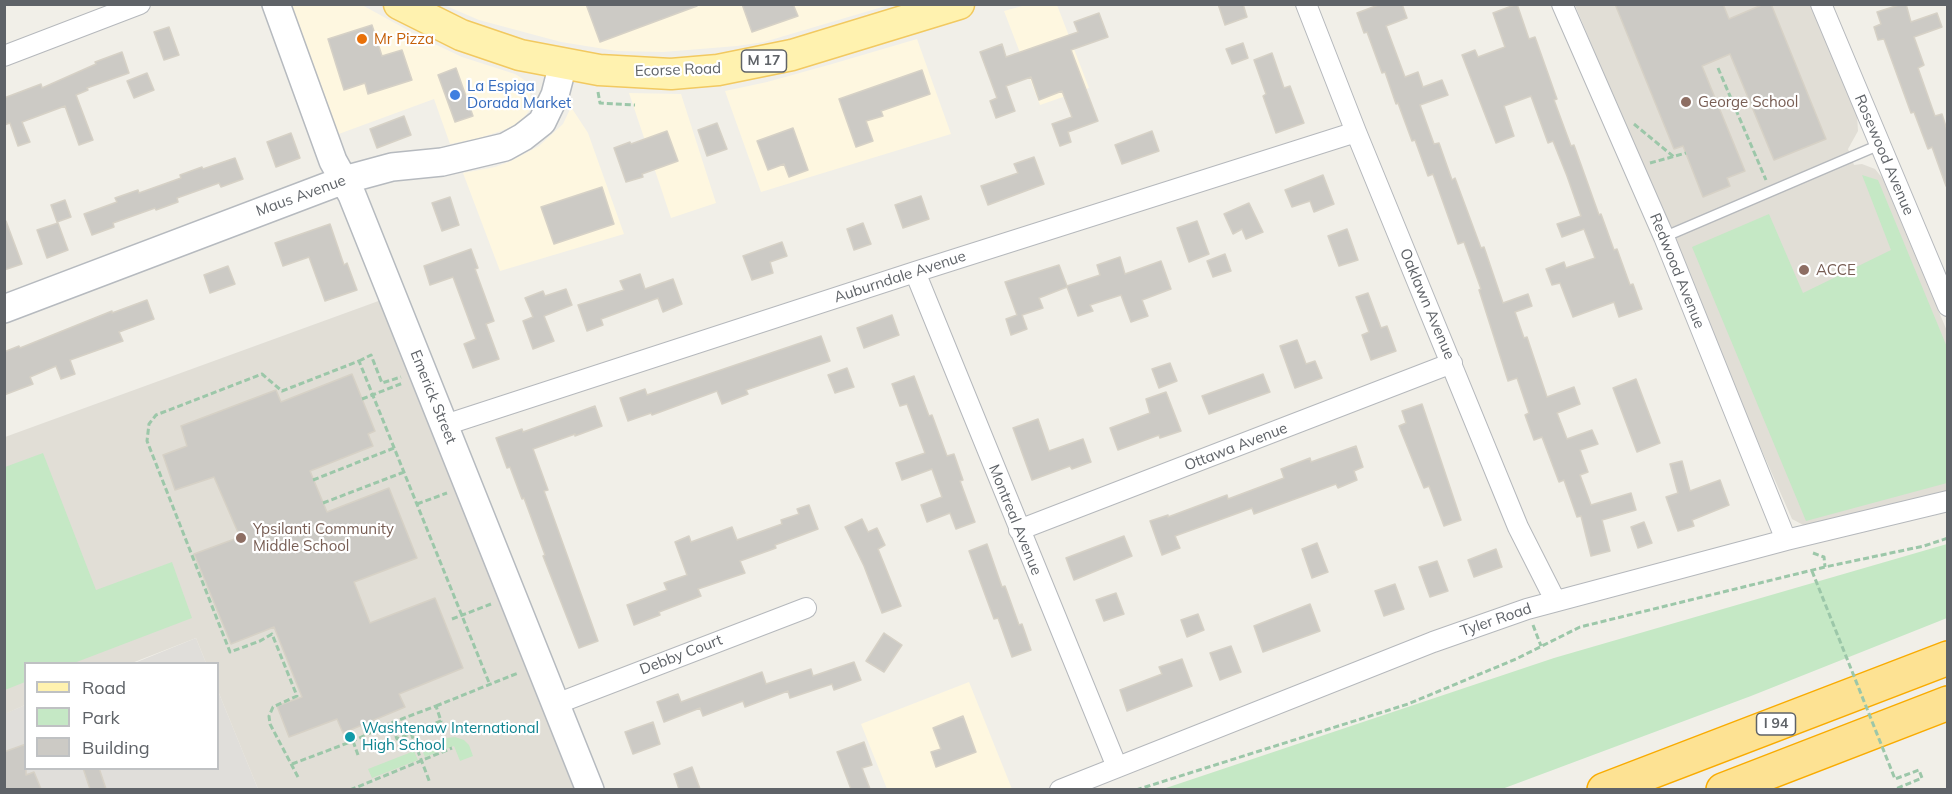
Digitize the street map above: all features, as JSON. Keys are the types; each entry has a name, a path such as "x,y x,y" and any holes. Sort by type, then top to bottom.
{"highway":[{"name":"I 94","path":"1604,789 1947,658"},
{"path":"1723,789 1947,703"}],"main road":[{"name":"Ecorse Road","path":"399,4 461,35 520,55 615,72 659,74 718,70 792,55 959,4"}],"street":[{"path":"4,56 140,4"},
{"name":"Emerick Street","path":"276,4 333,161 352,195 590,789"},
{"name":"Oaklawn Avenue","path":"1306,4 1518,527 1555,600"},
{"name":"Redwood Avenue","path":"1562,4 1664,237 1786,540"},
{"name":"Rosewood Avenue","path":"1821,4 1947,306"},
{"name":"Maus Avenue","path":"4,309 344,180 392,167 442,162 505,147 542,122 555,95 563,64"},
{"name":"Auburndale Avenue","path":"445,425 1356,132"},
{"name":"Montreal Avenue","path":"915,272 1117,767"},
{"name":"Ottawa Avenue","path":"1019,530 1452,363"},
{"name":"Tyler Road","path":"1060,789 1433,642 1527,609 1786,540 1947,501"},
{"name":"Debby Court","path":"556,704 806,608"}],"lane":[{"path":"1664,237 1879,145"}],"path":[{"path":"1718,68 1766,180"},
{"path":"598,92 600,103 635,105"},
{"path":"1633,123 1674,157"},
{"path":"1650,163 1686,153"},
{"path":"298,777 270,724 269,716 273,707 297,696 272,634 230,652 147,441 148,424 156,415 262,374 282,391 371,355 382,383 401,377"},
{"path":"359,361 489,685"},
{"path":"362,399 404,383"},
{"path":"313,480 394,448"},
{"path":"323,503 404,472"},
{"path":"417,504 447,493"},
{"path":"1136,789 1408,704 1516,659 1580,627 1812,570 1924,546 1947,538"},
{"path":"1807,549 1824,557 1826,567"},
{"path":"1812,570 1895,779 1919,770 1922,778 1893,789"},
{"path":"452,619 491,604"},
{"path":"1527,609 1541,646"},
{"path":"292,764 518,673"},
{"path":"391,723 397,739 441,721 436,706"},
{"path":"411,733 430,783"},
{"path":"352,741 358,755"},
{"path":"350,789 452,748"}],"shaded area":[{"path":"285,5 362,5 462,57 515,74 523,79 528,86 532,102 529,111 518,124 479,138 450,144 434,99 336,135"},
{"path":"444,5 889,5 764,42 663,52 617,51 561,42 479,20"},
{"path":"1026,5 1057,5 1089,88 1040,105 1004,11"},
{"name":"ACCE","path":"1575,5 1811,5 1857,115 1858,131 1848,149 1854,165 1862,164 1875,169 1883,179 1947,331 1947,491 1805,526 1792,519 1725,367 1663,208 1656,201"},
{"path":"917,39 951,134 761,192 725,91 767,82"},
{"path":"629,93 681,94 716,203 671,218"},
{"path":"571,107 588,133 624,234 500,271 463,173 495,167 539,146 563,124"},
{"name":"Ypsilanti Community Middle School","path":"384,299 578,789 258,789 219,693 219,662 206,662 196,638 135,662 24,662 24,705 5,714 5,437"},
{"path":"196,638 206,662 137,662"},
{"path":"969,682 1012,789 887,789 861,724"},
{"path":"219,693 258,789 5,789 4,714 24,705 24,770 219,770"}],"green space":[{"path":"1862,175 1878,180 1947,347 1947,483 1806,521 1692,247 1769,214 1803,293 1891,250"},
{"path":"43,453 96,590 172,562 192,618 77,662 24,662 24,682 5,690 5,467"},
{"path":"1947,544 1947,618 1751,696 1502,789 1163,789 1554,658"},
{"path":"455,737 464,740 469,745 473,756 460,761 454,746 425,757 421,748 446,738"},
{"path":"414,751 418,760 372,778 368,769"}],"building":[{"path":"586,4 696,4 697,6 600,42"},
{"path":"742,4 793,4 798,16 752,32"},
{"path":"1218,4 1243,4 1247,17 1225,25"},
{"path":"1381,4 1402,4 1407,18 1386,26 1405,77 1418,72 1423,87 1442,80 1448,95 1420,105 1434,144 1439,143 1452,180 1455,178 1481,248 1484,247 1503,303 1528,294 1532,306 1515,312 1524,338 1527,337 1547,397 1574,387 1580,404 1557,413 1567,439 1592,430 1598,444 1580,450 1588,472 1580,475 1591,505 1631,493 1636,510 1602,520 1610,551 1591,556 1581,516 1577,517 1564,480 1559,482 1542,437 1534,440 1525,415 1529,413 1517,378 1508,381 1479,290 1481,289 1464,242 1458,244 1433,174 1428,176 1415,140 1412,141 1385,72 1382,73 1367,32 1364,33 1357,13"},
{"path":"1517,4 1529,39 1535,37 1557,99 1554,100 1571,146 1574,145 1599,215 1601,214 1614,250 1617,249 1630,285 1633,284 1642,309 1619,317 1614,302 1573,317 1560,283 1552,285 1546,269 1564,262 1566,268 1595,258 1584,229 1562,237 1557,224 1581,216 1567,176 1553,141 1548,143 1531,96 1504,106 1514,136 1496,143 1462,55 1475,50 1478,57 1505,47 1493,13"},
{"name":"George School","path":"1615,4 1723,4 1729,19 1764,4 1771,4 1826,139 1774,160 1730,54 1702,66 1745,171 1727,178 1730,186 1703,197 1683,146 1674,149"},
{"path":"1906,4 1911,22 1937,13 1942,27 1914,37 1924,65 1918,68 1935,116 1942,114 1947,130 1947,186 1932,147 1928,149 1914,112 1911,113 1884,39 1878,40 1874,27 1881,24 1877,12"},
{"path":"1099,13 1108,37 1071,50 1098,121 1068,132 1071,142 1060,146 1052,124 1072,117 1062,91 1039,100 1031,77 1006,86 1015,111 996,118 990,101 997,98 980,52 1002,44 1006,57 1078,32 1074,22"},
{"path":"372,25 382,56 402,50 412,80 368,94 365,83 344,90 328,39"},
{"path":"169,27 179,55 164,60 154,32"},
{"path":"1243,43 1248,58 1232,64 1226,49"},
{"path":"122,52 129,73 87,88 88,90 76,95 93,140 79,145 65,106 22,122 30,142 18,146 10,123 4,125 4,98 41,84 42,88 96,64 95,62"},
{"path":"1272,53 1284,88 1290,86 1304,123 1276,133 1254,60"},
{"name":"La Espiga Dorada Market","path":"456,68 473,116 455,122 438,75"},
{"path":"922,70 930,94 881,111 883,116 866,121 873,141 856,147 839,99"},
{"path":"147,73 154,90 134,98 127,81"},
{"path":"404,116 411,135 377,148 370,129"},
{"path":"717,123 727,149 707,156 698,130"},
{"path":"793,128 808,170 789,177 784,164 768,170 757,141"},
{"path":"667,131 678,161 626,182 614,148"},
{"path":"1152,131 1159,151 1122,164 1115,145"},
{"path":"291,133 300,158 276,167 267,142"},
{"path":"1034,157 1044,184 988,205 981,186 1018,173 1014,164"},
{"path":"235,158 243,179 221,187 219,183 177,198 178,202 113,223 114,227 92,235 84,214 117,202 115,198 138,190 139,193 181,178 180,175"},
{"path":"1323,175 1334,204 1314,212 1310,201 1292,207 1285,190"},
{"path":"602,187 614,224 554,244 541,207"},
{"path":"921,196 929,219 903,228 895,205"},
{"path":"450,197 459,225 442,231 432,203"},
{"path":"65,200 71,217 57,222 51,205"},
{"path":"1249,203 1263,232 1246,239 1242,229 1233,234 1224,214"},
{"path":"4,221 6,221 22,264 4,270"},
{"path":"1197,221 1209,254 1189,262 1177,228"},
{"path":"58,223 68,250 47,258 37,230"},
{"path":"863,223 871,244 854,250 847,229"},
{"path":"330,224 344,265 347,263 357,290 325,301 309,257 283,266 275,243"},
{"path":"1347,229 1358,260 1339,266 1328,236"},
{"path":"782,242 787,256 770,262 773,273 752,280 743,256"},
{"path":"471,249 478,268 475,269 494,321 486,324 499,359 473,368 464,344 476,339 453,277 430,285 424,266"},
{"path":"1225,254 1231,271 1213,277 1207,261"},
{"path":"1120,257 1125,274 1161,261 1171,289 1142,300 1148,316 1131,322 1121,295 1090,305 1093,311 1078,316 1067,287 1039,298 1043,308 1022,315 1027,329 1011,335 1006,319 1017,315 1005,282 1059,265 1067,286 1100,275 1097,265"},
{"path":"228,266 235,284 210,293 204,275"},
{"path":"640,274 645,289 673,279 682,304 663,312 658,298 601,319 603,325 587,331 578,305 624,290 620,281"},
{"path":"566,289 572,305 544,316 554,341 533,349 523,321 533,317 525,298 543,291 545,296"},
{"path":"1368,293 1381,328 1387,326 1396,351 1371,360 1362,335 1369,332 1356,297"},
{"path":"147,300 154,319 119,332 123,341 70,360 75,374 61,379 56,366 30,377 33,384 4,395 4,352"},
{"path":"892,315 899,335 864,348 857,328"},
{"path":"821,336 830,361 746,390 748,394 722,404 717,391 652,415 651,413 628,421 620,398 645,389 647,395"},
{"path":"1297,340 1306,364 1315,361 1322,378 1295,388 1280,346"},
{"path":"1170,363 1177,381 1159,388 1152,369"},
{"path":"847,368 854,387 835,393 828,375"},
{"path":"352,374 375,431 368,434 373,446 310,471 327,512 389,488 417,558 354,582 370,623 435,598 463,668 399,694 405,707 343,733 337,719 289,737 277,706 302,697 274,627 231,644 194,554 240,537 214,477 175,490 163,455 187,446 181,426 276,390 281,402"},
{"path":"1263,374 1270,392 1209,414 1202,396"},
{"path":"914,376 947,456 954,454 963,480 960,481 975,522 956,529 950,513 927,522 921,505 942,497 932,469 902,480 896,463 925,453 907,404 900,406 892,384"},
{"path":"1636,379 1660,443 1637,452 1613,388"},
{"path":"1166,392 1181,431 1160,438 1159,435 1118,450 1110,428 1150,413 1146,399"},
{"path":"1422,404 1461,520 1444,526 1429,486 1424,488 1399,426 1406,423 1402,411"},
{"path":"595,406 602,426 533,449 548,490 544,491 598,641 579,648 543,556 545,555 524,498 522,499 510,467 507,468 496,438 522,429 523,432"},
{"path":"1038,419 1049,451 1083,439 1091,462 1072,469 1070,466 1032,480 1013,428"},
{"path":"1356,446 1363,467 1354,471 1357,480 1338,488 1336,484 1254,514 1252,508 1175,536 1180,548 1162,555 1150,521 1168,515 1168,517 1227,495 1228,499 1284,478 1281,469 1310,458 1311,462"},
{"path":"1682,461 1690,491 1720,480 1729,505 1692,520 1694,526 1678,531 1666,497 1678,493 1670,464"},
{"path":"809,505 818,529 740,561 745,573 698,589 701,596 659,612 660,615 634,625 627,605 667,590 664,583 687,575 675,542 689,536 691,542 732,527 737,540 782,524 781,520 799,514 797,509"},
{"path":"862,519 868,532 877,528 885,545 878,549 901,606 882,613 864,566 845,527"},
{"path":"1644,522 1652,543 1638,548 1631,527"},
{"path":"1124,536 1132,556 1074,580 1066,558"},
{"path":"1317,543 1328,572 1312,578 1302,549"},
{"path":"987,544 1002,587 1005,586 1031,650 1012,657 998,618 994,619 969,551"},
{"path":"1496,549 1502,567 1474,577 1468,560"},
{"path":"1437,561 1448,591 1430,597 1419,567"},
{"path":"1395,584 1404,609 1384,616 1375,591"},
{"path":"1116,593 1124,614 1104,621 1096,600"},
{"path":"1310,604 1320,631 1263,652 1254,626"},
{"path":"1198,614 1204,630 1187,637 1181,620"},
{"path":"884,633 902,645 884,672 866,661"},
{"path":"1231,646 1241,672 1220,680 1210,653"},
{"path":"1182,659 1192,686 1127,711 1120,690 1162,674 1159,667"},
{"path":"854,662 861,680 834,690 832,684 790,698 788,691 745,707 743,701 703,716 700,708 664,722 657,702 678,694 681,702 762,672 766,684 811,669 813,676"},
{"path":"963,716 976,752 936,767 931,752 941,749 933,728"},
{"path":"653,722 660,744 633,754 625,732"},
{"path":"864,742 872,765 862,768 870,789 851,789 837,752"},
{"path":"24,745 24,770 26,770 26,775 34,772 41,789 4,789 4,752"},
{"path":"692,767 700,789 679,789 674,774"},
{"path":"84,770 100,770 106,789 90,789"}],"place":[{"name":"Mr Pizza","path":"362,39"},
{"name":"La Espiga Dorada Market","path":"455,95"},
{"name":"George School","path":"1686,102"},
{"name":"ACCE","path":"1804,270"},
{"name":"Ypsilanti Community Middle School","path":"241,538"},
{"name":"Washtenaw International High School","path":"350,737"}]}
